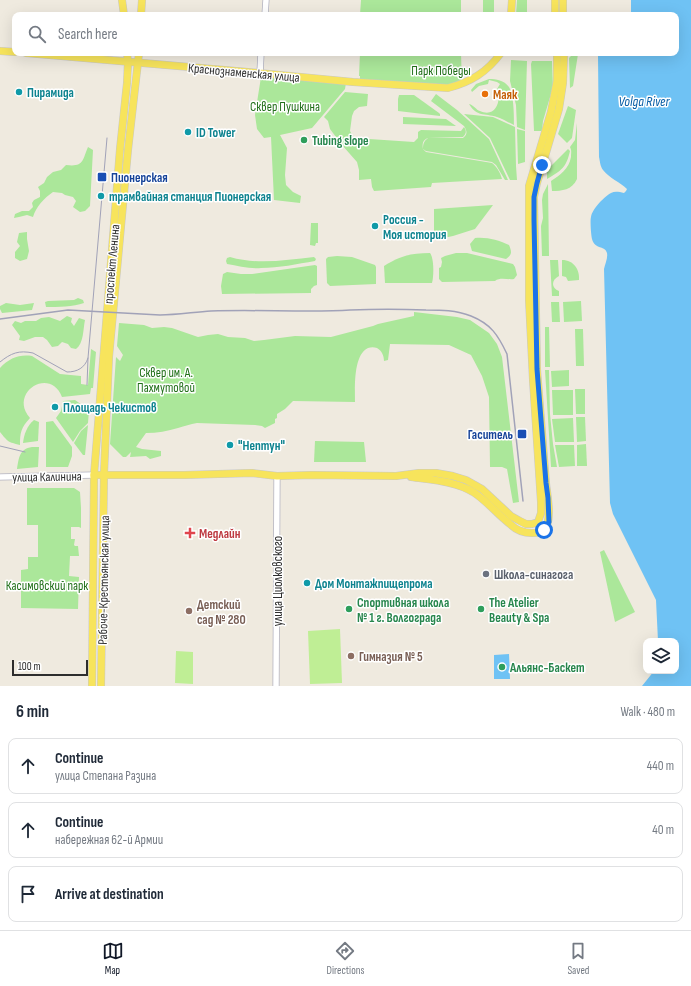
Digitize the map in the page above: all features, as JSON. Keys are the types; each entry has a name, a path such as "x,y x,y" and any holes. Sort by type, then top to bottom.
{"main road":[{"path":"122,0 124,12"},
{"path":"141,12 142,0"},
{"path":"511,12 512,0"},
{"path":"555,0 556,12"},
{"path":"563,0 563,12"},
{"path":"0,51 12,52"},
{"name":"Краснознаменская улица","path":"60,56 353,82 448,88 462,84 473,78 485,70 499,56"},
{"name":"проспект Ленина","path":"94,475 124,149 127,56"},
{"name":"проспект Ленина","path":"124,149 138,56"},
{"path":"403,476 419,473 436,473 466,480 482,489 510,516 526,524 538,522 541,514 529,300 529,186 551,112 557,81 556,56"},
{"path":"94,475 252,473 277,476 403,476 443,482 461,487 478,496 511,525 524,533 536,533 544,530 549,522 537,369 534,197 559,110 563,83 564,56"},
{"name":"проспект Ленина","path":"104,474 106,356"},
{"name":"Рабоче-Крестьянская улица","path":"101,686 104,474"},
{"name":"Рабоче-Крестьянская улица","path":"92,686 94,475"}],"street":[{"path":"265,12 266,0"},
{"path":"260,73 262,56"},
{"name":"улица Калинина","path":"0,477 94,475"},
{"name":"улица Циолковского","path":"276,686 277,476"}],"green space":[{"path":"361,0 461,0 461,12 360,12"},
{"path":"483,0 494,0 494,12 483,12"},
{"path":"517,0 527,0 527,12 516,12"},
{"name":"Парк Победы","path":"360,56 461,56 462,84 448,88 360,83"},
{"path":"571,56 578,56 573,86 570,88 569,58"},
{"path":"511,60 527,61 525,130 517,127 516,105 510,81"},
{"path":"532,61 552,61 553,87 543,121 542,131 534,131"},
{"name":"Сквер Пушкина","path":"261,77 346,83 345,89 312,128 280,135 287,148 285,175 286,185 293,192 301,196 300,203 274,200 271,137 264,138 257,129 255,115"},
{"path":"489,79 502,81 509,87 513,100 514,125 497,117 478,113 469,104 485,113 493,111 496,108 499,99 497,89 500,84 489,80 488,84 479,86 472,92 471,90 476,84"},
{"path":"345,92 368,94 367,106 359,107 354,111 352,116 350,131 354,138 414,142 418,138 418,132 421,130 461,131 464,127 466,132 463,137 428,138 423,142 423,149 426,152 492,163 498,170 502,179 432,183 431,187 374,191 371,179 359,180 357,162 330,129 328,121 324,117"},
{"path":"436,94 457,110 489,139 508,180 505,180 496,165 492,162 426,151 423,149 424,143 428,138 463,138 466,134 464,126 431,101"},
{"path":"399,95 414,95 439,113 440,116 398,111"},
{"path":"568,106 576,110 572,138 567,143 558,134"},
{"path":"464,114 493,117 515,127 517,180 510,180 490,138"},
{"path":"403,117 446,119 456,126 403,124"},
{"path":"577,123 577,179 570,188 552,191 551,181 564,171 570,161 570,147 575,140"},
{"path":"517,129 525,131 525,162 518,164"},
{"path":"88,147 93,150 90,206 85,211 80,212 73,207 76,201 73,197 62,193 53,192 41,203 33,217 27,215 14,218 15,214 22,211 29,211 33,207 32,203 34,200 40,197 38,187 44,183 47,177 53,172 61,170 66,165 76,165 82,162"},
{"path":"568,149 570,151 563,168 547,179 547,170"},
{"path":"548,184 549,256 542,256 542,200"},
{"path":"493,205 475,229 434,240 434,209"},
{"path":"311,223 318,223 318,243 316,243 315,246 310,245"},
{"path":"27,232 29,251 27,259 20,261 15,258 15,252 20,246 17,242 19,233"},
{"path":"475,238 493,239 509,245 511,251 510,255 506,259 472,251 470,244"},
{"path":"430,253 433,267 432,283 385,283 384,266 406,256"},
{"path":"456,253 467,253 513,264 517,275 514,279 502,279 495,281 442,282 439,279 439,268 441,267 442,262 441,258"},
{"path":"230,257 251,261 314,257 316,259 315,261 288,266 257,268 227,264 227,258"},
{"path":"328,257 352,257 375,265 376,284 330,286 327,283 326,259"},
{"path":"550,260 558,260 559,276 554,280 553,286 559,291 559,296 552,296"},
{"path":"562,260 566,260 575,266 579,280 568,281 566,277 562,276"},
{"path":"315,265 317,266 317,285 311,289 311,293 222,294 221,286 223,274 227,272 252,274"},
{"path":"78,298 83,300 84,303 70,306 46,307 45,302 74,300"},
{"path":"581,301 582,321 564,322 563,302"},
{"path":"551,302 559,302 560,322 552,322"},
{"path":"6,303 20,305 34,303 32,310 2,313 0,306"},
{"name":"Сквер им. А. Пахмутовой","path":"414,312 470,320 489,333 497,344 502,357 519,502 513,503 507,469 502,467 490,467 489,397 482,376 471,355 449,345 390,344 388,360 384,361 384,357 379,349 374,347 368,348 363,352 357,364 355,402 293,401 277,414 275,423 265,428 255,425 197,423 166,431 146,433 136,447 161,451 161,456 150,459 146,456 130,457 131,452 126,457 123,457 110,444 116,357 120,361 123,355 117,346 119,323 144,325 152,328 172,328 198,337 218,334 228,337 245,338 254,341 295,336 331,337 414,316"},
{"path":"67,316 72,318 71,322 74,326 79,318 85,320 82,340 76,349 71,348 68,344 62,342 58,346 52,347 43,337 35,337 24,341 19,340 20,336 12,325 15,321 21,323 49,317 60,321"},
{"path":"545,327 549,327 550,367 545,367"},
{"path":"575,329 583,329 584,366 576,366"},
{"path":"91,349 96,352 93,388 91,388 90,394 62,397 56,388 49,384 41,383 33,386 27,392 24,400 25,409 30,418 22,430 20,445 7,440 0,432 0,368 15,358 32,356 60,374 81,376 81,384 88,385"},
{"path":"545,370 549,370 550,414 557,467 551,467"},
{"path":"569,370 569,386 552,387 551,371"},
{"path":"575,389 585,389 585,414 576,414"},
{"path":"552,390 573,390 573,415 553,415"},
{"path":"75,400 89,410 88,423 80,431 73,442 56,418 61,411 63,401"},
{"path":"576,417 585,417 586,441 577,442"},
{"path":"573,418 574,442 555,442 552,419"},
{"path":"34,420 39,422 38,441 23,443 26,430"},
{"path":"53,421 72,447 72,456 68,467 46,467 46,422"},
{"path":"88,425 85,455 83,455 74,443 81,431"},
{"path":"315,441 364,442 366,462 314,462"},
{"path":"586,444 587,466 577,466 577,445"},
{"path":"555,445 574,445 575,466 559,467"},
{"path":"32,447 39,447 38,467 17,469 22,452"},
{"name":"Касимовский парк","path":"27,488 74,488 80,492 81,528 71,527 71,539 75,539 74,545 78,546 79,556 70,556 69,576 79,577 78,609 21,608 21,570 28,569 28,557 38,557 38,525 27,525"},
{"path":"604,550 635,612 615,622 600,552"},
{"path":"340,629 342,683 310,684 308,631"},
{"path":"176,651 193,652 193,684 175,683"}],"water":[{"name":"Volga River","path":"631,0 691,0 691,686 642,686 652,674 679,674 679,638 658,638 656,600 613,514 610,503 604,269 607,253 604,249 595,245 593,242 591,234 591,219 594,210 605,197 614,192 624,193 627,189 605,173 600,164 598,56 679,56 679,12 631,12"},
{"name":"Альянс-Баскет","path":"509,654 510,679 494,679 494,655"}],"tram line":[{"path":"87,385 107,138"},
{"path":"0,362 15,353 28,352 33,353 67,372 80,369 83,367 88,358"},
{"path":"0,446 25,452"}],"railway":[{"path":"0,319 68,310 173,315 211,311 324,311 388,309 443,310 465,314 478,319 489,327 497,336 507,354 523,501"}],"place":[{"name":"Пирамида","path":"19,92"},
{"name":"Маяк","path":"485,94"},
{"name":"ID Tower","path":"188,132"},
{"name":"Tubing slope","path":"304,140"},
{"name":"Пионерская","path":"102,177"},
{"name":"трамвайная станция Пионерская","path":"101,196"},
{"name":"Россия - Моя история","path":"375,226"},
{"name":"Площадь Чекистов","path":"55,407"},
{"name":"Гаситель","path":"522,434"},
{"name":"\"Нептун\"","path":"230,445"},
{"name":"Медлайн","path":"190,533"},
{"name":"Школа-синагога","path":"486,574"},
{"name":"Дом Монтажпищепрома","path":"307,583"},
{"name":"Спортивная школа № 1 г. Волгограда","path":"349,609"},
{"name":"The Atelier Beauty & Spa","path":"481,609"},
{"name":"Детский сад № 280","path":"189,611"},
{"name":"Гимназия № 5","path":"351,656"},
{"name":"Альянс-Баскет","path":"502,667"}],"route":[{"path":"542,165 534,197 534,220 537,369 549,522 544,530"}]}
